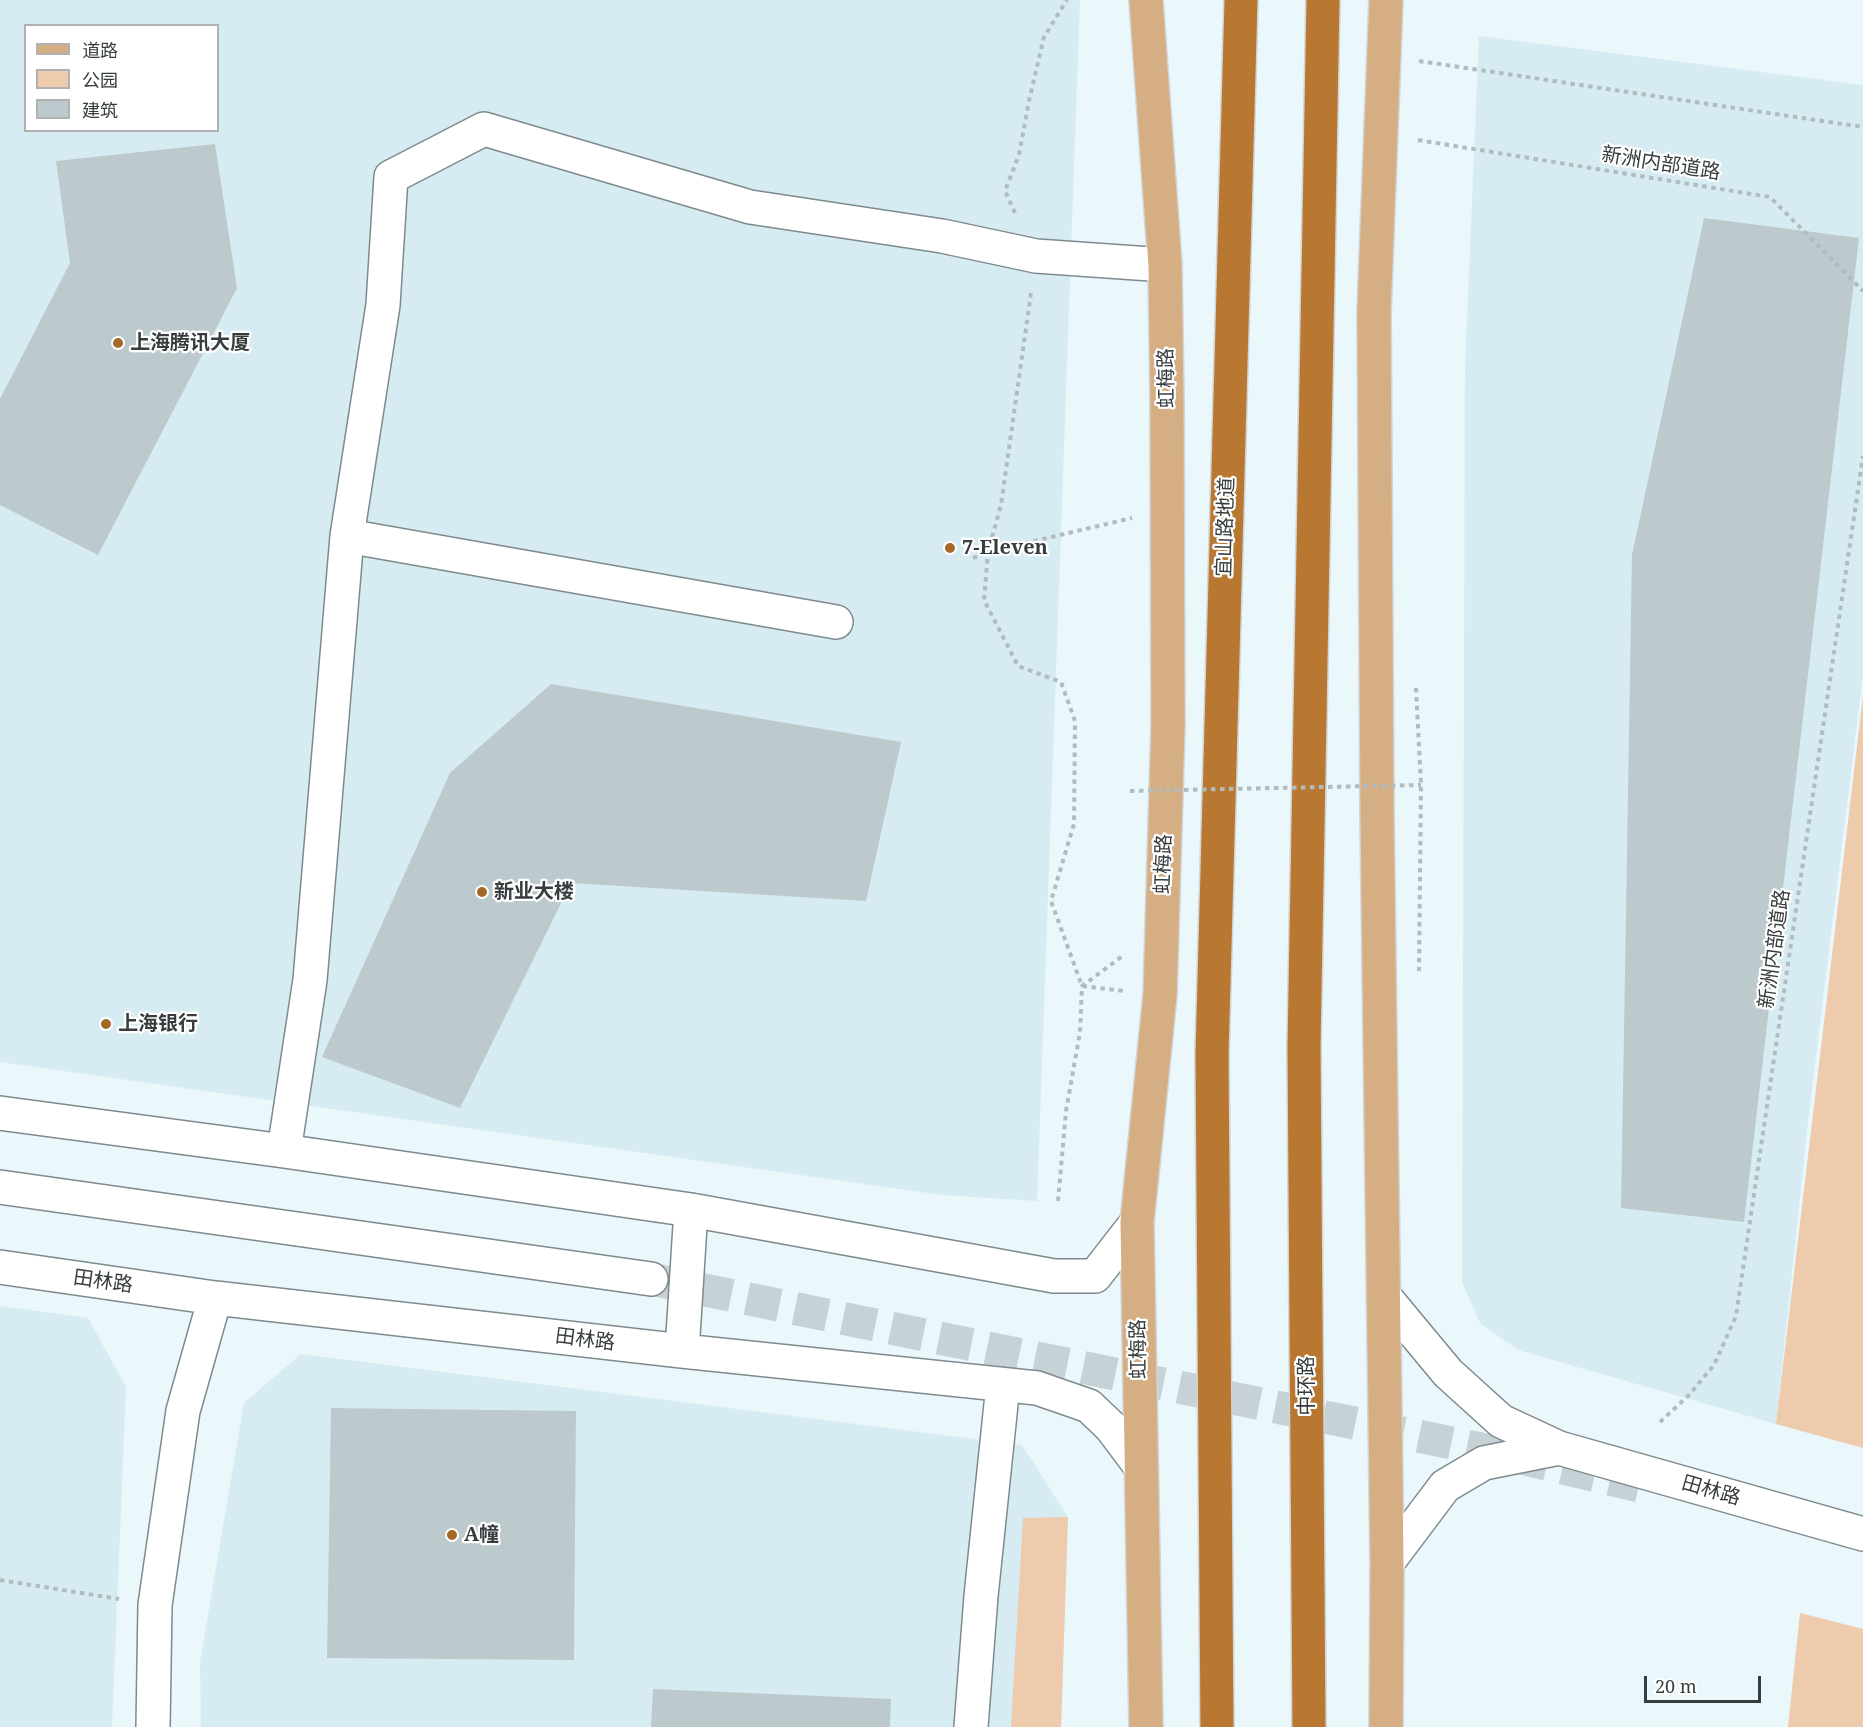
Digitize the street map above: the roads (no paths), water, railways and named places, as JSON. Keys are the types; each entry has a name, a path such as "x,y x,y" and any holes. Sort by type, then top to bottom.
{"highway":[{"name":"宜山路地道","path":"1217,1727 1212,1054 1241,0"},
{"name":"中环路","path":"1310,1727 1304,1046 1323,0"}],"main road":[{"name":"虹梅路","path":"1146,0 1165,265 1168,726 1160,994 1137,1222 1146,1727"},
{"path":"1386,0 1374,323 1377,800 1388,1563 1386,1727"}],"street":[{"path":"284,1151 310,980 347,536 383,305 391,177 484,129 750,207 942,236 1036,256 1165,265"},
{"path":"347,536 836,622"},
{"path":"0,1113 284,1151 691,1210 1054,1276 1095,1276 1137,1222"},
{"path":"0,1187 651,1279"},
{"path":"682,1351 691,1210"},
{"name":"田林路","path":"0,1267 215,1298 682,1351 1037,1388 1089,1406 1112,1427 1141,1467"},
{"name":"田林路","path":"1384,1296 1448,1373 1502,1421 1559,1448 1863,1534"},
{"path":"153,1727 155,1605 183,1411 215,1298"},
{"path":"971,1727 981,1596 1004,1385"},
{"name":"田林路","path":"1388,1563 1445,1486 1484,1463 1559,1448"}],"tunnel":[{"path":"651,1279 1491,1451 1639,1486"}],"place":[{"name":"上海腾讯大厦","path":"118,343"},
{"name":"7-Eleven","path":"950,548"},
{"name":"新业大楼","path":"482,892"},
{"name":"上海银行","path":"106,1024"},
{"name":"A幢","path":"452,1535"}]}
